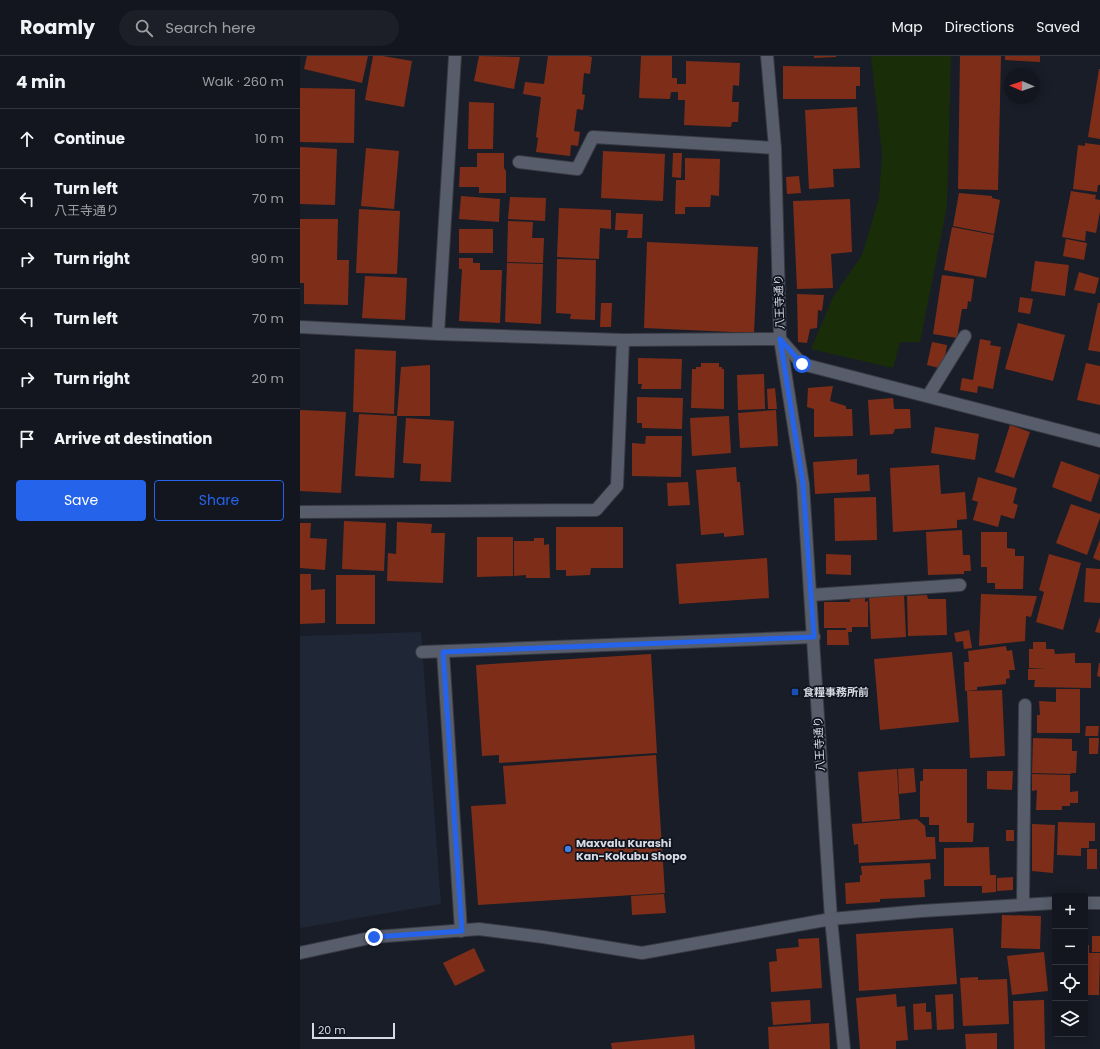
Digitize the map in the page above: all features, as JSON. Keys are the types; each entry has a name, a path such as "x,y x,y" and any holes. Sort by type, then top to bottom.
{"street":[{"path":"438,334 456,56"},
{"name":"八王寺通り","path":"768,56 775,148 780,339 803,484 831,918 844,1049"},
{"path":"519,162 577,169 593,137 775,148"},
{"path":"300,327 438,334 623,340 780,339 802,364 1100,441"},
{"path":"928,396 965,336"},
{"path":"300,512 596,510 617,486 623,340"},
{"path":"811,595 960,585"},
{"path":"422,652 814,637"},
{"path":"443,652 462,931"},
{"path":"1023,904 1025,705"},
{"path":"300,953 374,937 479,930 543,937 642,953 831,918 1052,903"},
{"path":"1088,903 1100,903"}],"shaded area":[{"path":"421,632 441,904 300,928 300,636"}],"green space":[{"path":"871,56 951,56 947,206 920,342 900,342 893,368 811,349 833,297 862,255 879,198 882,154"}],"building":[{"path":"307,56 368,56 362,83 304,69"},
{"path":"373,56 383,56 412,61 404,107 365,100"},
{"path":"479,56 520,57 514,89 474,81"},
{"path":"548,56 592,57 590,74 584,73 582,94 585,95 583,110 577,109 574,131 580,132 578,146 571,145 570,156 536,152 538,138 536,137 541,97 523,94 525,82 544,84"},
{"path":"641,56 672,56 672,78 677,78 677,84 686,84 686,61 740,63 739,86 733,85 732,102 739,102 738,122 732,122 731,127 684,125 685,100 678,100 678,92 671,92 670,99 639,98"},
{"path":"814,56 836,56 836,57 814,58"},
{"path":"960,56 1001,56 998,190 958,189"},
{"path":"1005,56 1040,56 1040,62 1005,60"},
{"path":"783,66 860,67 860,86 856,86 856,99 783,99"},
{"path":"1100,69 1100,139 1088,137"},
{"path":"300,88 355,89 354,143 300,142"},
{"path":"469,102 494,103 493,149 468,149"},
{"path":"857,107 860,168 833,169 834,187 809,189 805,110"},
{"path":"1085,143 1100,145 1100,185 1098,185 1097,192 1073,189 1078,145 1085,146"},
{"path":"300,147 337,149 335,205 300,204"},
{"path":"366,148 399,151 394,209 361,206"},
{"path":"603,151 665,154 663,201 601,198"},
{"path":"477,153 504,153 506,193 479,193 479,187 459,187 460,167 477,167"},
{"path":"673,153 682,153 681,178 672,177"},
{"path":"685,158 720,159 719,196 711,195 710,207 685,207 685,214 675,214 676,180 685,180"},
{"path":"799,176 801,193 787,194 786,177"},
{"path":"1071,191 1096,195 1095,199 1100,200 1100,211 1096,233 1086,231 1085,241 1062,237"},
{"path":"959,193 992,196 992,198 1000,200 994,234 953,226"},
{"path":"461,196 500,199 499,222 459,219"},
{"path":"510,197 546,198 545,221 508,219"},
{"path":"850,199 852,252 831,254 833,288 797,289 793,201"},
{"path":"559,208 611,210 611,229 600,228 599,259 557,257"},
{"path":"359,209 400,211 397,274 356,273"},
{"path":"616,213 643,214 642,238 627,238 628,230 615,230"},
{"path":"300,219 338,219 337,260 349,260 348,305 304,304 304,283 300,283"},
{"path":"508,221 533,222 532,238 544,238 543,263 507,262"},
{"path":"952,227 994,235 986,278 944,270"},
{"path":"459,229 493,229 493,253 459,253"},
{"path":"1066,239 1087,243 1084,260 1063,256"},
{"path":"647,242 758,247 754,333 644,328"},
{"path":"459,258 473,258 473,263 480,263 480,270 502,270 500,323 459,321 462,269 459,269"},
{"path":"557,259 596,260 595,320 570,319 571,314 556,313"},
{"path":"1035,261 1069,265 1065,296 1031,291"},
{"path":"507,263 543,264 541,324 505,322"},
{"path":"1079,272 1099,278 1095,294 1074,290"},
{"path":"942,275 974,279 971,302 968,301 967,309 962,309 957,338 933,334"},
{"path":"365,276 407,278 405,320 362,318"},
{"path":"797,294 824,295 822,311 818,310 817,328 810,329 807,343 798,342"},
{"path":"1020,297 1033,299 1030,314 1018,312"},
{"path":"601,303 612,303 611,327 600,327"},
{"path":"1098,303 1100,303 1100,352 1088,350"},
{"path":"1018,323 1065,335 1053,381 1005,369"},
{"path":"980,339 991,341 990,345 1001,347 993,389 978,386 977,393 960,390 962,378 973,380"},
{"path":"932,342 947,345 943,369 927,365"},
{"path":"355,349 396,351 394,414 353,412"},
{"path":"638,358 682,359 681,389 641,389 642,384 638,384"},
{"path":"701,363 719,363 719,367 724,369 724,409 691,408 692,369 701,367"},
{"path":"1086,363 1100,366 1100,405 1077,400"},
{"path":"430,365 430,416 397,416 401,367"},
{"path":"764,374 765,409 738,410 737,375"},
{"path":"833,386 830,401 846,406 846,409 852,409 853,436 814,437 814,409 807,407 808,388"},
{"path":"775,388 777,409 768,409 767,389"},
{"path":"637,397 683,398 682,429 642,428 642,423 637,423"},
{"path":"893,398 894,409 910,409 911,428 895,429 893,434 870,435 868,400"},
{"path":"300,410 346,412 341,493 300,491"},
{"path":"776,410 778,446 740,448 738,413"},
{"path":"359,414 397,416 394,478 355,476"},
{"path":"729,416 731,453 692,456 690,418"},
{"path":"406,418 454,421 451,482 420,481 421,464 403,463"},
{"path":"1010,425 1030,432 1014,478 995,472"},
{"path":"935,427 979,434 975,460 931,453"},
{"path":"646,436 682,436 681,477 632,476 632,443 645,444"},
{"path":"857,459 857,475 869,474 870,491 815,494 813,462"},
{"path":"1061,461 1100,475 1091,502 1052,487"},
{"path":"939,465 941,494 965,492 967,519 957,520 957,528 893,532 890,468"},
{"path":"736,467 737,482 740,482 744,535 724,537 724,533 701,535 696,470"},
{"path":"978,477 1017,488 1013,503 1018,505 1014,519 1001,515 998,527 973,520 978,502 972,500"},
{"path":"688,482 690,505 668,506 667,483"},
{"path":"876,497 877,540 835,541 834,498"},
{"path":"1071,504 1100,514 1100,518 1087,555 1056,543"},
{"path":"344,521 386,523 384,571 342,569"},
{"path":"397,522 432,524 431,533 445,533 443,583 387,581 388,553 396,554"},
{"path":"300,523 311,523 310,538 327,539 325,570 300,568"},
{"path":"556,527 623,527 623,568 591,568 590,575 566,576 566,570 556,570"},
{"path":"962,530 963,555 970,555 971,571 964,571 964,574 928,575 926,532"},
{"path":"981,532 1007,532 1007,548 1015,549 1015,556 1024,556 1023,589 995,589 995,583 987,583 987,567 981,567"},
{"path":"477,537 513,537 513,576 477,577"},
{"path":"534,538 544,538 544,545 549,544 550,578 526,578 526,575 514,576 514,541 534,541"},
{"path":"1100,539 1100,561 1093,558"},
{"path":"826,554 851,555 851,575 826,574"},
{"path":"1049,554 1081,563 1063,630 1036,622 1044,592 1039,590"},
{"path":"767,558 769,598 679,604 676,564"},
{"path":"1086,568 1100,569 1100,603 1084,602"},
{"path":"300,574 311,574 311,590 325,589 325,623 300,624"},
{"path":"336,575 375,575 375,624 336,624"},
{"path":"904,594 906,637 871,639 869,596"},
{"path":"981,594 1037,596 1031,617 1026,616 1025,641 979,646"},
{"path":"927,595 928,599 946,599 947,635 908,636 907,596"},
{"path":"850,596 865,596 865,602 868,601 868,627 852,627 852,632 848,632 849,645 827,645 827,630 846,630 846,628 824,628 824,602 850,602"},
{"path":"1100,617 1100,633 1095,632"},
{"path":"969,630 972,648 964,649 963,641 956,642 954,633"},
{"path":"1033,642 1046,642 1046,649 1033,649"},
{"path":"1006,646 1007,651 1012,650 1015,670 1009,670 1010,678 1006,679 1006,684 977,687 977,690 965,691 964,662 969,662 968,651"},
{"path":"1029,649 1054,649 1055,654 1075,653 1075,663 1091,663 1091,688 1034,687 1035,680 1028,680 1028,669 1047,668 1029,668"},
{"path":"952,652 959,722 880,730 874,659"},
{"path":"651,654 657,753 499,763 499,755 482,756 476,665"},
{"path":"1100,663 1100,677 1097,676"},
{"path":"1056,689 1080,689 1080,733 1037,733 1037,715 1040,715 1039,701 1056,702"},
{"path":"1002,690 1005,756 970,758 967,691"},
{"path":"1086,726 1099,726 1098,736 1085,736"},
{"path":"1033,738 1072,739 1072,751 1077,751 1076,773 1032,773"},
{"path":"1089,738 1099,738 1098,754 1089,754"},
{"name":"Maxvalu Kurashi Kan-Kokubu Shopo","path":"656,755 665,893 478,905 471,806 506,804 503,766"},
{"path":"914,768 916,792 899,794 898,769"},
{"path":"897,769 900,819 862,822 858,772"},
{"path":"923,769 967,769 967,823 974,823 973,842 939,842 939,825 929,825 929,817 920,817 920,781 923,781"},
{"path":"987,771 1013,771 1012,790 987,789"},
{"path":"1032,774 1070,775 1070,792 1078,791 1078,803 1070,803 1070,806 1062,806 1062,810 1036,810 1037,790 1032,791"},
{"path":"917,819 925,826 926,837 935,837 936,859 859,863 858,844 854,845 852,824"},
{"path":"1058,822 1095,823 1095,841 1089,841 1089,848 1081,848 1081,856 1057,855"},
{"path":"1032,824 1055,825 1053,873 1032,871"},
{"path":"1006,830 1014,830 1014,841 1006,841"},
{"path":"989,847 990,875 996,875 996,892 982,893 982,886 944,886 944,848"},
{"path":"1087,849 1097,849 1097,869 1087,869"},
{"path":"930,863 931,879 924,880 925,897 880,899 880,902 846,904 845,883 860,882 860,875 862,875 861,866"},
{"path":"1013,877 1013,890 997,891 997,878"},
{"path":"664,894 666,913 632,915 631,896"},
{"path":"1002,915 1041,916 1040,949 1001,948"},
{"path":"953,928 957,984 859,991 856,934"},
{"path":"1092,936 1100,936 1100,952 1092,952"},
{"path":"819,938 822,988 771,992 769,962 777,961 776,949 799,947 798,939"},
{"path":"1088,945 1089,953 1100,953 1099,995 1088,995"},
{"path":"474,948 485,971 455,986 443,963"},
{"path":"1044,952 1048,991 1012,995 1007,956"},
{"path":"978,977 978,980 1007,979 1009,1024 963,1026 960,978"},
{"path":"896,994 897,1007 905,1006 908,1040 896,1041 896,1049 860,1049 856,998"},
{"path":"953,994 954,1029 937,1030 935,995"},
{"path":"810,1000 811,1022 773,1025 771,1002"},
{"path":"1044,1000 1045,1049 1014,1049 1013,1001"},
{"path":"926,1003 926,1012 931,1012 932,1029 914,1030 913,1004"},
{"path":"829,1023 830,1049 769,1049 768,1027"},
{"path":"997,1033 997,1049 966,1049 965,1034"},
{"path":"694,1035 695,1049 612,1049 611,1043"}],"place":[{"name":"食糧事務所前","path":"795,692"},
{"name":"Maxvalu Kurashi Kan-Kokubu Shopo","path":"568,849"}],"route":[{"path":"374,937 462,931 443,652 814,637 803,484 780,339 802,364"}]}
